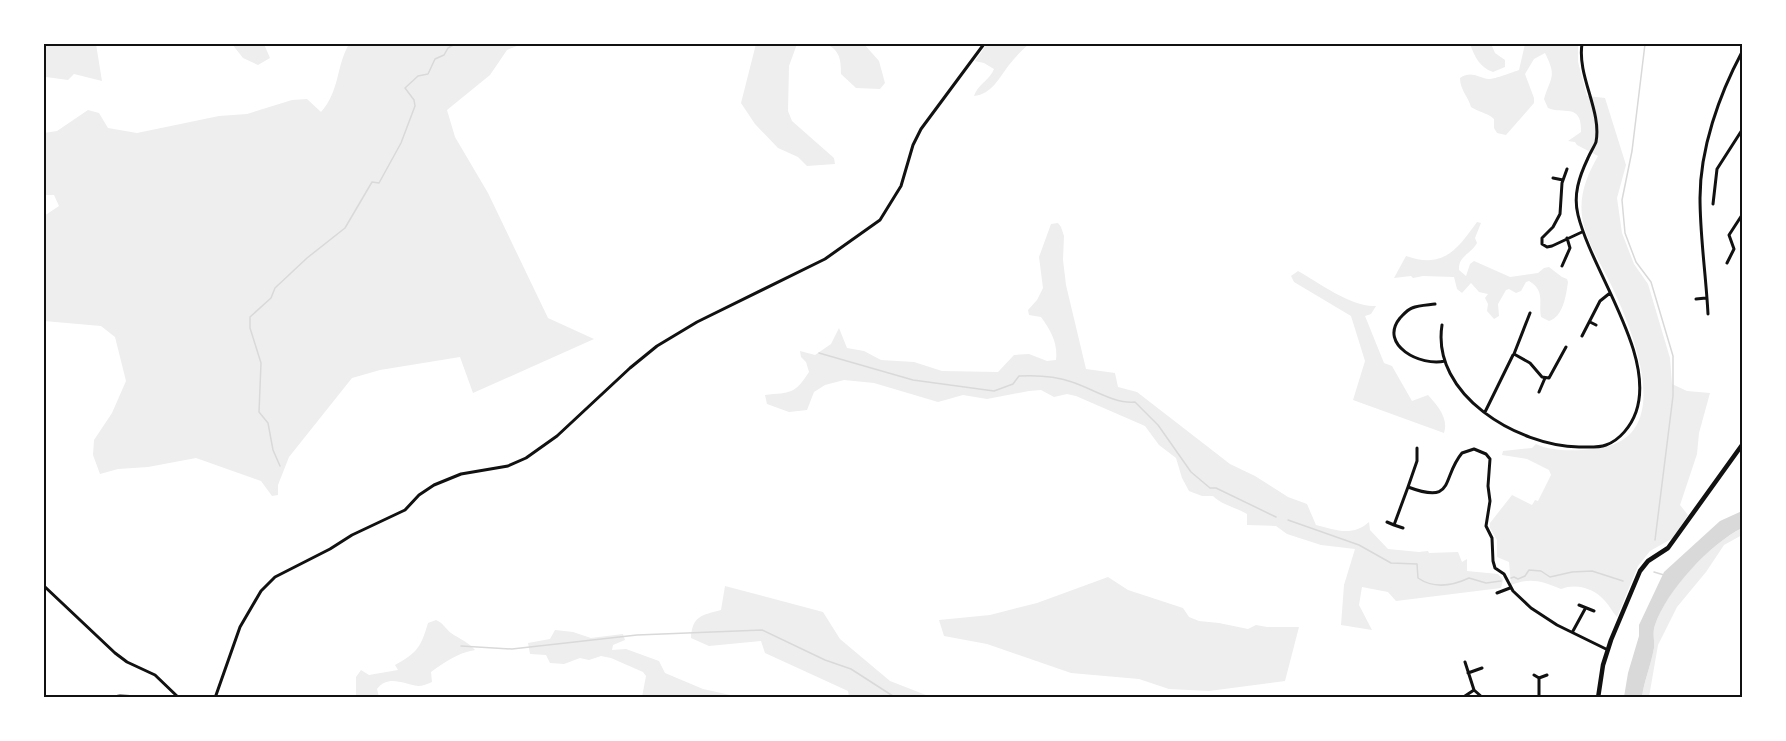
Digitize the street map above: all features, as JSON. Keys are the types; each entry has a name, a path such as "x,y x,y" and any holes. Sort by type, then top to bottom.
{"main road":[{"path":"1598,698 1603,665 1634,581 1640,571 1663,552 1679,534 1743,445"}],"street":[{"path":"215,698 240,627 261,591 275,577 352,535 405,510 419,495 435,485 461,474 508,466 526,458 557,436 657,346 697,322 825,259 880,220 901,186 913,145 921,129 984,44"},
{"path":"1442,325 1441,343 1445,361 1455,381 1471,401 1485,412 1529,437 1552,444 1598,447 1618,439 1636,412 1640,384 1639,373 1626,329 1582,231 1577,213 1577,186 1596,142 1595,121 1581,57 1582,44"},
{"path":"1708,314 1701,228 1701,181 1707,146 1717,112 1743,52"},
{"path":"1713,204 1717,169 1743,130"},
{"path":"1567,169 1563,180 1560,214 1541,241 1547,247 1582,231"},
{"path":"1552,178 1563,180"},
{"path":"1729,235 1743,215"},
{"path":"1722,235 1729,235"},
{"path":"1727,263 1734,249 1729,235"},
{"path":"1562,266 1570,248 1567,238"},
{"path":"1582,336 1600,301 1610,293"},
{"path":"1696,299 1707,298"},
{"path":"1435,304 1407,310 1397,322 1394,335 1399,346 1415,359 1432,363 1445,361"},
{"path":"1485,412 1514,354 1530,313"},
{"path":"1590,322 1596,325"},
{"path":"1539,392 1545,378 1551,375 1566,347"},
{"path":"1514,354 1528,362 1545,378"},
{"path":"1394,525 1417,461 1417,448"},
{"path":"1408,487 1427,494 1438,492 1447,484 1462,453 1474,449 1486,454 1491,463 1488,486 1490,501 1486,526 1492,538 1493,565 1504,574 1510,588 1537,612 1557,625 1608,650"},
{"path":"1387,522 1403,528"},
{"path":"44,586 114,653 155,675 179,698"},
{"path":"1497,593 1510,588"},
{"path":"1579,605 1594,611"},
{"path":"1573,632 1586,609"},
{"path":"1465,662 1474,690 1483,698"},
{"path":"1468,673 1482,668"},
{"path":"1534,675 1539,678"},
{"path":"1539,678 1547,675"},
{"path":"1539,678 1539,698"},
{"path":"1462,698 1474,690"},
{"path":"106,698 120,696 159,698"}],"shaded area":[{"path":"44,44 96,44 102,81 74,74 68,80 46,77 44,75"},
{"path":"232,44 264,44 270,58 258,65 243,58"},
{"path":"349,44 522,44 507,50 490,75 447,110 455,137 488,193 548,318 594,339 473,393 460,357 380,370 352,378 289,457 278,485 278,495 272,496 261,481 196,458 148,467 118,469 100,474 93,455 94,440 112,413 126,381 115,337 101,326 44,321 44,216 59,206 54,195 44,195 44,133 57,131 88,110 99,113 108,128 137,133 219,116 247,114 292,100 307,99 321,112 332,96"},
{"path":"756,44 797,44 789,66 788,111 792,121 834,158 835,164 807,166 798,157 778,148 755,124 741,103"},
{"path":"826,44 864,44 879,61 885,83 880,89 856,88 841,74 839,56"},
{"path":"987,44 1029,44 990,89 974,96 994,69 975,61"},
{"path":"1470,44 1491,44 1495,53 1505,60 1505,67 1493,72 1484,67"},
{"path":"1525,44 1578,44 1578,62 1587,96 1605,98 1626,165 1617,198 1622,233 1634,264 1648,284 1670,358 1672,384 1687,391 1710,393 1699,433 1697,454 1680,505 1688,515 1673,538 1650,551 1638,566 1617,617 1601,597 1584,588 1561,589 1542,582 1530,581 1511,585 1509,562 1497,557 1497,540 1490,528 1490,523 1512,495 1532,505 1535,500 1538,501 1551,475 1549,470 1527,459 1502,455 1503,451 1532,448 1536,444 1552,449 1572,450 1609,446 1628,436 1639,420 1643,400 1638,354 1631,331 1583,222 1582,196 1598,156 1575,142 1568,141 1581,132 1575,113 1548,108 1544,99 1552,72 1545,53 1534,59 1525,74 1534,103 1506,135 1497,133 1492,117 1471,107 1461,86 1460,78 1464,76 1475,75 1489,79 1519,70"},
{"path":"1477,222 1481,223 1475,238 1477,243 1461,261 1459,270 1466,276 1470,264 1474,261 1510,277 1538,273 1549,267 1568,282 1561,311 1554,319 1549,321 1541,317 1538,289 1529,281 1521,291 1516,293 1509,289 1506,290 1498,304 1499,316 1494,319 1487,311 1488,304 1485,298 1488,294 1479,292 1471,283 1462,293 1457,289 1454,277 1394,278 1406,256 1430,260 1448,254 1463,241"},
{"path":"1058,223 1064,236 1063,260 1066,285 1086,369 1115,373 1118,387 1137,392 1230,464 1255,476 1288,497 1307,504 1316,525 1350,531 1357,530 1369,522 1370,530 1388,549 1428,551 1429,553 1458,552 1462,562 1467,559 1467,571 1498,574 1503,580 1501,588 1396,601 1388,592 1362,587 1359,605 1372,630 1341,625 1344,585 1355,549 1321,545 1287,534 1276,526 1247,525 1247,514 1220,502 1213,496 1202,496 1189,491 1176,458 1159,445 1145,426 1076,396 1067,394 1054,397 1041,390 987,399 963,395 938,402 874,383 844,380 825,385 814,392 807,410 789,412 767,404 765,395 795,389 809,372 800,351 815,355 831,344 839,328 847,348 864,351 881,360 914,362 942,371 998,372 1014,355 1029,354 1047,361 1056,360 1056,348 1051,332 1041,317 1029,315 1028,310 1037,300 1043,288 1039,257 1051,224"},
{"path":"1298,271 1347,299 1367,306 1376,306 1371,314 1365,316 1384,363 1392,366 1412,401 1428,395 1444,417 1444,433 1353,400 1365,361 1351,316 1294,282 1291,276"},
{"path":"1742,511 1742,528 1704,556 1669,597 1654,628 1654,648 1642,697 1624,697 1628,673 1639,636 1639,625 1664,572 1720,521"},
{"path":"1742,528 1742,535 1724,545 1706,572 1677,607 1658,645 1649,697 1642,698 1654,648 1654,628 1669,597 1703,557 1716,545"},
{"path":"1108,577 1128,590 1183,608 1189,617 1199,621 1248,629 1256,625 1299,627 1285,681 1209,691 1169,689 1139,679 1071,673 987,644 944,636 939,620 990,615 1037,603"},
{"path":"725,586 823,612 840,639 890,681 931,697 849,697 848,691 765,653 761,641 709,646 691,638 693,625 699,618 721,610"},
{"path":"436,620 475,650 446,661 431,672 432,682 418,686 391,681 381,684 377,689 379,697 356,697 356,677 361,670 369,675 398,670 395,665 413,653 423,638 428,623"},
{"path":"555,630 573,632 591,638 623,634 625,640 613,645 612,650 626,649 659,661 665,673 703,689 739,697 642,697 646,676 643,672 611,658 601,656 589,660 580,658 564,664 550,663 546,655 530,654 528,643 550,639"}],"waterway":[{"path":"280,466 273,450 268,423 259,412 261,363 250,328 250,317 271,298 275,288 307,258 345,228 372,182 379,183 401,143 415,106 414,100 405,88 418,76 428,74 435,59 444,55 448,48 455,44"},
{"path":"1645,44 1632,151 1622,200 1625,233 1636,262 1651,282 1673,356 1673,396 1655,540"},
{"path":"819,353 913,380 994,391 1013,384 1019,376 1046,376 1072,382 1119,401 1135,402 1158,425 1191,472 1210,488 1216,488 1276,517"},
{"path":"1288,520 1359,545 1391,563 1417,564 1418,578 1430,584 1450,584 1469,578 1486,583 1501,581"},
{"path":"1511,578 1518,579 1525,576 1529,570 1541,571 1550,577 1572,572 1592,571 1623,581"},
{"path":"1654,572 1664,575"},
{"path":"461,646 512,649 637,635 762,630 825,660 851,669 896,698"}]}
